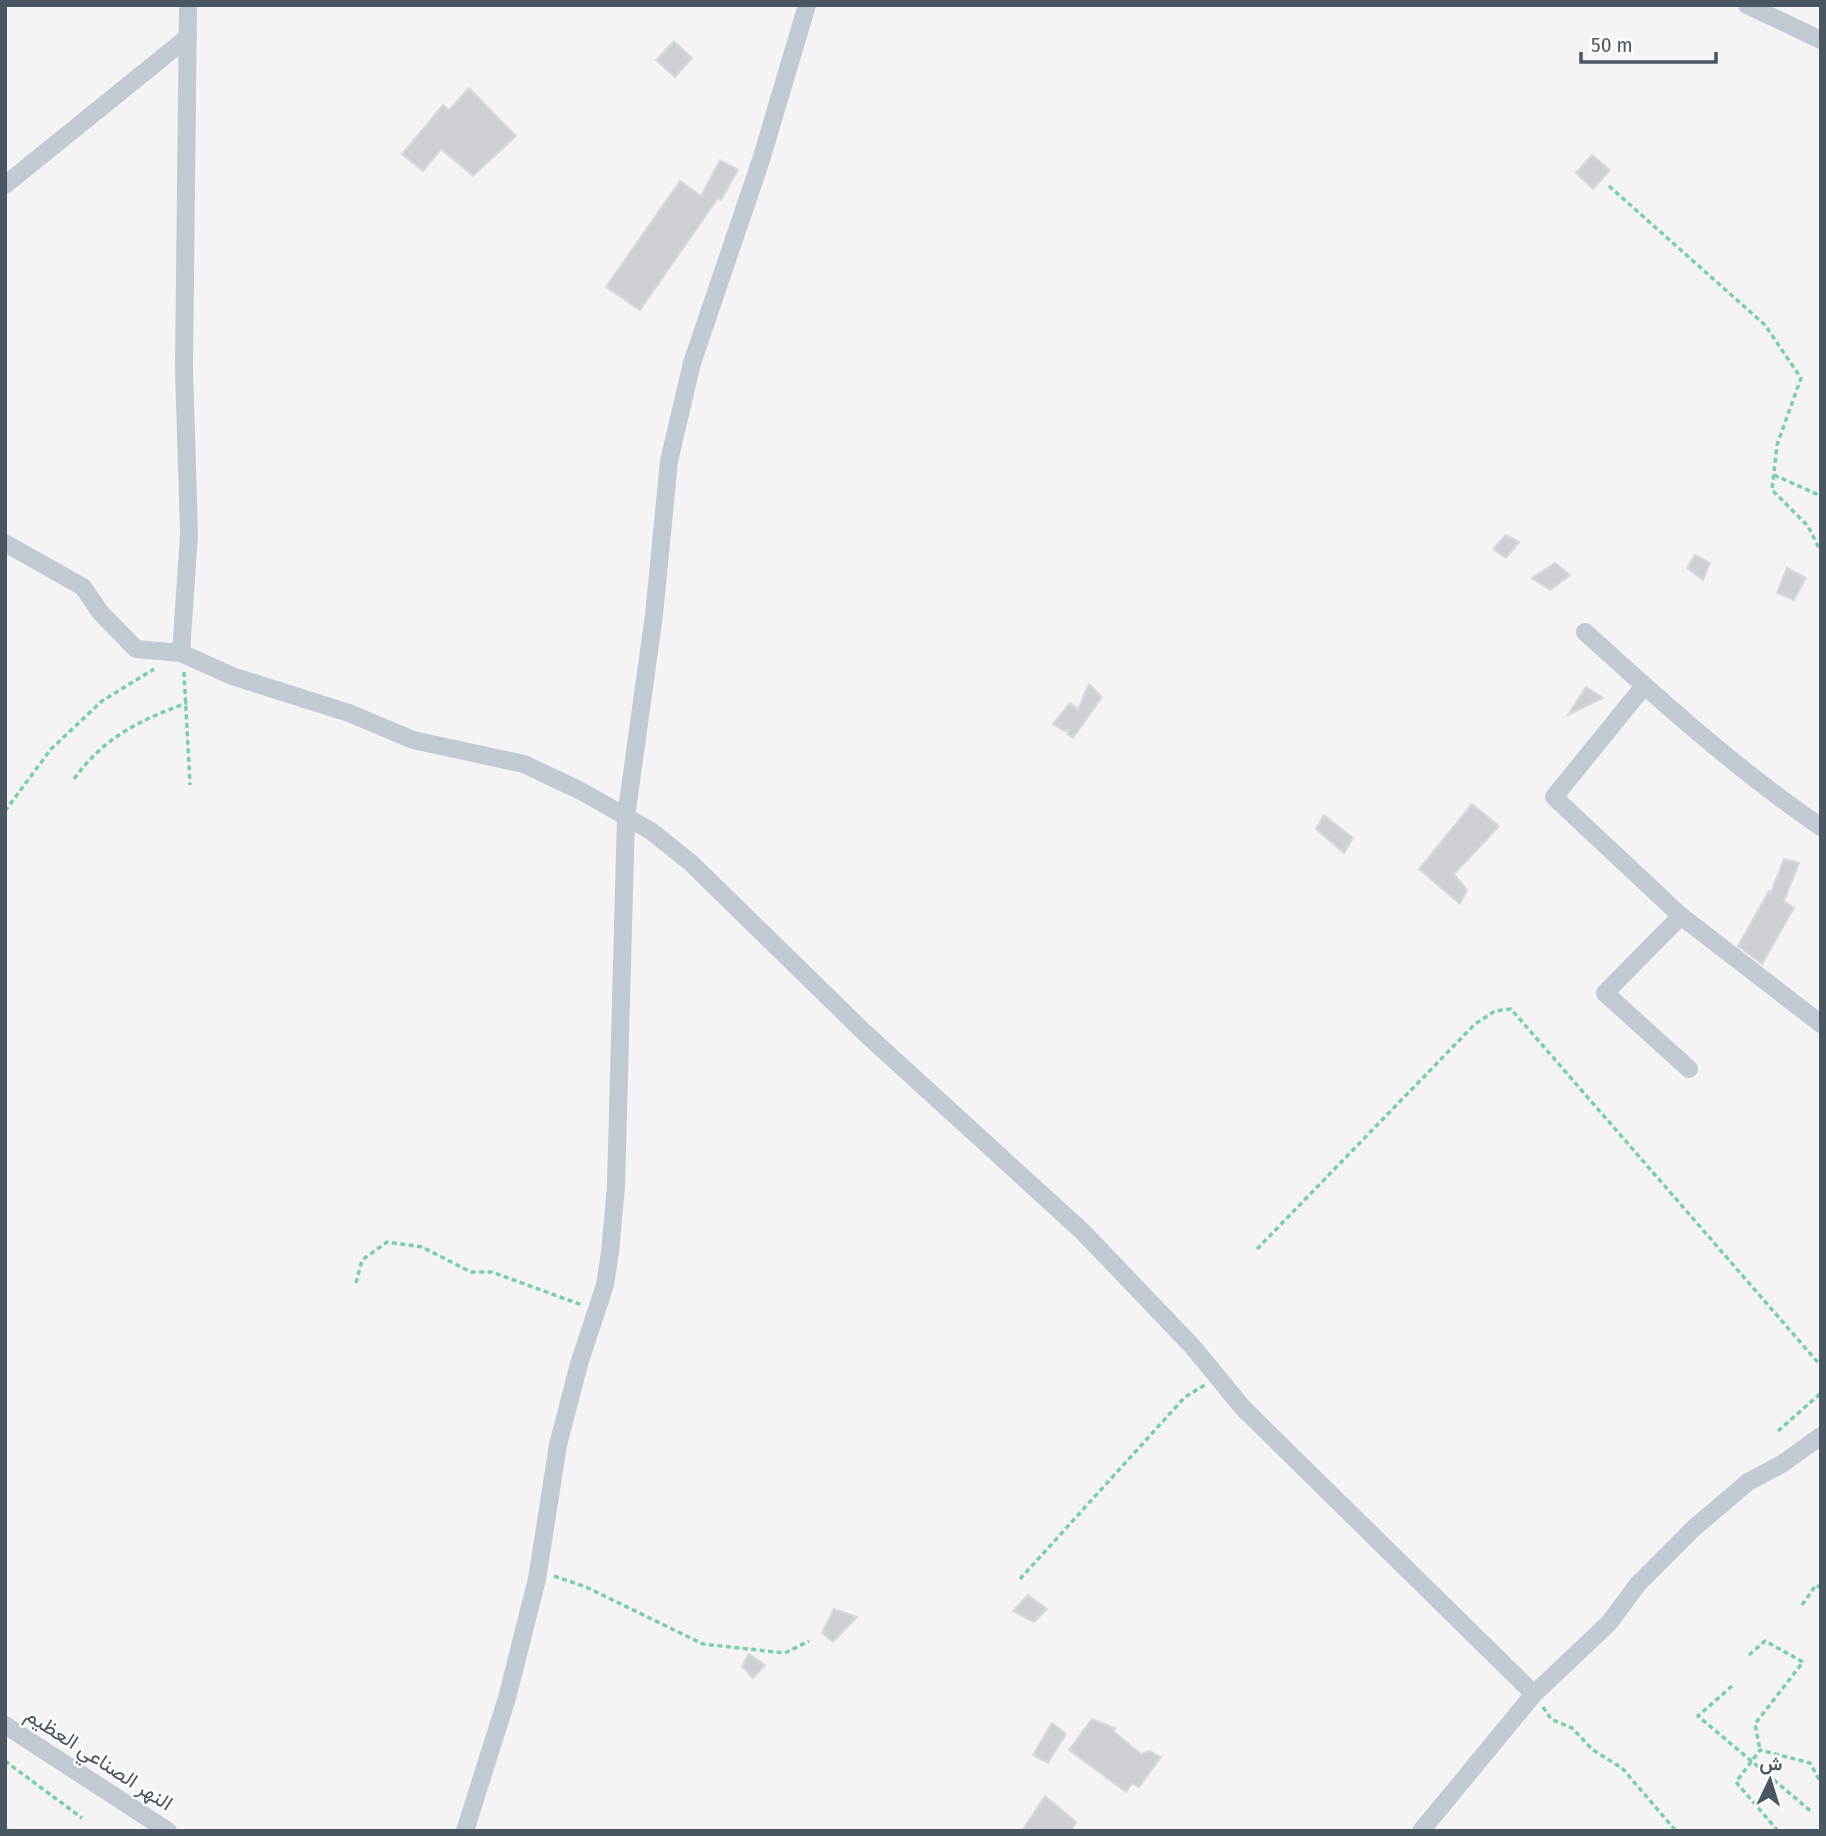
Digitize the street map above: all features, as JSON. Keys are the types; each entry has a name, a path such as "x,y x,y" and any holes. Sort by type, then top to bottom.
{"street":[{"path":"180,653 189,534 184,368 188,5"},
{"path":"465,1831 507,1698 539,1570 561,1434 610,1252 616,1186 626,817 654,615 664,502 678,422 692,363 761,160 807,5"},
{"path":"1747,5 1821,40"},
{"path":"5,185 188,37"},
{"path":"5,543 83,587 100,612 135,649 180,653 232,676 349,713 413,740 524,764 651,831 691,863 866,1034 1083,1232 1193,1347 1216,1379 1534,1694"},
{"path":"1585,632 1729,760 1821,827"},
{"path":"1644,686 1554,797 1681,916 1821,1024"},
{"path":"1681,916 1605,993 1689,1069"},
{"path":"1421,1831 1534,1694 1609,1623 1638,1584 1694,1528 1748,1482 1782,1464 1821,1436"},
{"name":"النهر الصناعي العظيم","path":"5,1725 168,1831"}],"path":[{"path":"1609,186 1765,325 1801,378 1777,445 1772,490 1808,526 1821,552"},
{"path":"1774,475 1821,496"},
{"path":"5,811 51,749 102,701 180,653 187,703 190,785"},
{"path":"74,779 86,762 134,723 187,703"},
{"path":"1257,1249 1475,1024 1495,1011 1511,1009 1821,1366"},
{"path":"356,1283 362,1260 387,1242 422,1247 471,1272 492,1272 553,1292 596,1311"},
{"path":"1020,1579 1185,1397 1216,1379"},
{"path":"1778,1431 1821,1393"},
{"path":"539,1570 586,1587 703,1644 785,1653 809,1641"},
{"path":"1802,1605 1816,1586 1821,1588"},
{"path":"1749,1655 1765,1641 1803,1662 1755,1724 1760,1750 1736,1782 1778,1831"},
{"path":"1732,1686 1698,1716 1813,1813"},
{"path":"1534,1694 1551,1718 1572,1728 1593,1750 1622,1768 1676,1831"},
{"path":"1760,1750 1810,1763 1821,1783"},
{"path":"5,1761 82,1818"}],"building":[{"path":"674,41 692,58 675,77 656,60"},
{"path":"469,88 516,136 473,176 441,149 423,171 402,154 443,105 449,110"},
{"path":"1592,155 1610,170 1593,189 1576,173"},
{"path":"720,160 738,170 721,200 718,198 640,310 606,287 680,181 701,196"},
{"path":"1506,535 1519,542 1506,558 1493,549"},
{"path":"1695,555 1710,563 1703,580 1687,568"},
{"path":"1555,563 1570,575 1550,590 1532,578"},
{"path":"1787,568 1806,578 1794,600 1777,593"},
{"path":"1089,684 1102,697 1073,738 1067,734 1069,730 1064,731 1053,724 1070,703 1078,709"},
{"path":"1586,687 1603,698 1568,715"},
{"path":"1472,804 1499,826 1454,874 1467,890 1460,904 1419,869"},
{"path":"1324,815 1353,838 1344,853 1316,829"},
{"path":"1784,859 1799,863 1784,901 1794,908 1762,964 1738,946 1769,891 1771,892"},
{"path":"1028,1595 1047,1609 1034,1622 1013,1611"},
{"path":"834,1609 857,1617 833,1642 822,1633"},
{"path":"749,1654 765,1665 753,1678 742,1666"},
{"path":"1092,1719 1115,1728 1113,1731 1141,1754 1150,1751 1161,1757 1139,1787 1132,1783 1126,1792 1069,1750"},
{"path":"1052,1723 1066,1734 1048,1763 1033,1755"},
{"path":"1045,1796 1076,1822 1071,1831 1022,1831"}]}
